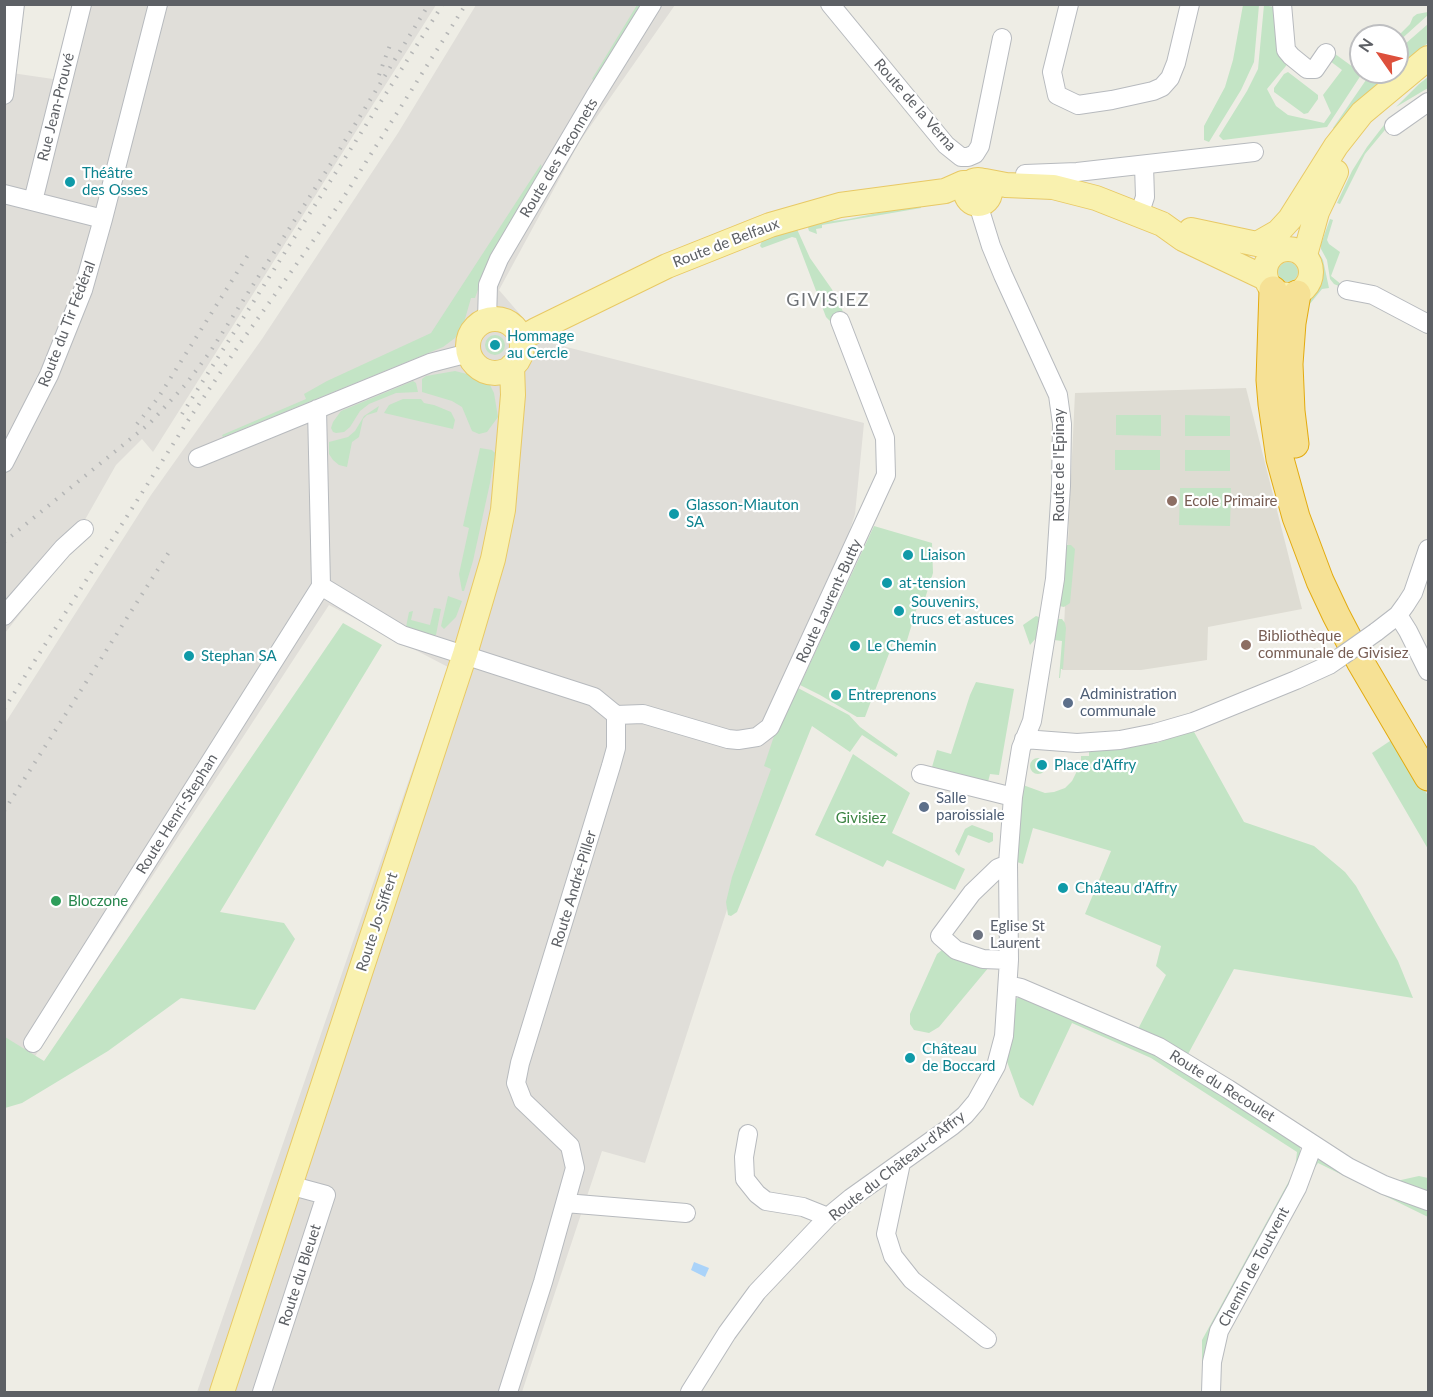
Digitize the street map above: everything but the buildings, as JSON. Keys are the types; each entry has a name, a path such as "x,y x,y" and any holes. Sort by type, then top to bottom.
{"highway":[{"path":"1278,288 1292,330 1290,389 1297,455 1308,500 1325,549 1352,609 1428,745"},
{"path":"1278,288 1270,380 1281,459 1296,517 1320,581 1336,615 1361,663 1428,777"}],"main road":[{"path":"1409,73 1428,58"},
{"path":"1257,244 1285,225 1357,118 1396,84"},
{"path":"1290,251 1310,264 1311,278 1305,288 1278,288 1265,269 1268,259 1290,251 1317,212 1342,161 1400,84"},
{"path":"1290,251 1318,176"},
{"name":"Route de Belfaux","path":"521,339 667,266 770,225 840,205 983,189 1053,187 1096,198 1162,224 1290,251"},
{"name":"Route de Belfaux","path":"1162,224 1183,239 1278,288"},
{"path":"488,320 508,322 521,339 520,354 503,369 482,369 469,353 471,333 488,320"},
{"name":"Route Jo-Siffert","path":"222,1392 465,654 495,552 503,510 509,446 503,369"}],"street":[{"path":"4,95 15,4"},
{"name":"Rue Jean-Prouvé","path":"37,202 82,4"},
{"name":"Route du Tir Fédéral","path":"4,463 50,375 83,290 158,4"},
{"name":"Route des Taconnets","path":"488,320 488,285 499,259 652,4"},
{"name":"Route de la Verna","path":"830,4 946,145 961,157 968,158 975,154 980,146 1002,38"},
{"path":"1069,4 1052,72 1057,95 1078,105 1112,100 1162,87 1170,78 1176,63 1190,4"},
{"path":"1282,4 1286,50 1291,57 1307,69 1315,69 1326,53"},
{"path":"1394,126 1428,102"},
{"path":"983,189 1077,172 1254,152"},
{"path":"1139,215 1145,197 1144,165"},
{"name":"Route de l'Epinay","path":"983,189 991,246 1058,395 1062,416 1062,486 1054,579 1032,721 1024,739"},
{"path":"4,194 103,219"},
{"path":"1347,290 1373,295 1428,324"},
{"name":"Route Laurent-Butty","path":"616,714 643,714 738,740 757,736 770,727 886,475 885,438 840,321"},
{"path":"198,458 430,363 469,353"},
{"path":"317,409 321,586 402,635 594,697 616,714"},
{"path":"4,616 41,573 84,529"},
{"path":"1009,960 982,959 956,950 940,936 972,893 998,868 1008,864 1013,797 1024,739 1077,743 1120,740 1155,734 1193,722 1329,665 1398,615 1413,593 1428,549"},
{"name":"Route Henri-Stephan","path":"33,1043 321,586"},
{"path":"1398,615 1428,671"},
{"name":"Route André-Piller","path":"508,1392 575,1168 570,1146 523,1101 516,1083 520,1063 616,748 616,714"},
{"path":"921,774 1013,797"},
{"name":"Route du Château-d'Affry","path":"690,1392 721,1341 757,1292 828,1217 952,1126 976,1102 996,1066 1004,1036 1009,960 1008,864"},
{"name":"Route du Recoulet","path":"1008,985 1021,988 1159,1047 1348,1167 1384,1185 1428,1201"},
{"path":"748,1134 744,1157 745,1179 757,1194 766,1201 803,1207 828,1217"},
{"name":"Chemin de Toutvent","path":"1211,1392 1212,1362 1219,1331 1297,1188 1313,1145"},
{"path":"901,1163 886,1234 893,1256 912,1280 987,1339"},
{"name":"Route du Bleuet","path":"262,1392 326,1195 289,1185"},
{"path":"565,1203 686,1213"}],"shaded area":[{"path":"72,5 436,5 153,452 142,439 116,465 61,562 5,633 5,72 53,79"},
{"path":"476,5 675,5 580,141 499,290 543,341 864,423 855,514 645,1163 602,1151 522,1392 197,1392 448,667 329,605 28,1067 5,1061 4,725 151,495 262,339 398,133"},
{"name":"Ecole Primaire","path":"1246,388 1302,609 1208,627 1207,660 1141,670 1062,670 1075,393"}],"green space":[{"path":"637,5 642,5 596,82 592,79"},
{"path":"1243,5 1259,5 1254,62 1241,90 1209,142 1204,140 1204,126 1225,87 1233,60"},
{"path":"1264,5 1278,8 1290,61 1267,89 1276,106 1288,115 1324,123 1331,113 1323,95 1342,70 1326,58 1331,51 1349,64 1349,84 1355,84 1327,127 1223,140 1219,136 1258,69"},
{"path":"1428,12 1428,15 1409,32 1409,25 1417,14"},
{"path":"1428,24 1428,43 1409,58 1409,41"},
{"path":"1288,72 1318,95 1318,99 1308,113 1304,114 1274,92 1274,88"},
{"path":"1428,77 1428,88 1396,107 1419,84"},
{"path":"1363,84 1377,84 1335,130 1333,128"},
{"path":"1428,93 1428,98 1389,125 1365,154 1340,204 1337,203 1352,171 1384,125 1398,112"},
{"path":"541,164 542,169 490,256 475,298 471,298 463,326 455,338 443,347 223,437 222,435 306,399 304,394 327,381 431,333"},
{"path":"921,204 921,208 822,225 822,228 816,229 817,234 809,231 807,224 849,219"},
{"path":"1330,219 1333,220 1327,240 1340,252 1331,276 1342,285 1341,287 1330,279 1327,260 1321,249"},
{"path":"796,227 810,258 838,298 844,315 833,324 826,317 796,238 792,237 762,248 760,246 763,238"},
{"path":"1317,250 1323,260 1329,288 1322,289 1309,305 1307,301 1316,292 1322,277"},
{"path":"1288,262 1295,265 1298,272 1295,279 1288,282 1281,279 1278,272 1281,265"},
{"path":"495,335 502,338 505,345 502,352 495,355 488,352 485,345 488,338"},
{"path":"455,371 475,376 489,383 494,393 498,417 487,432 479,434 472,431 462,407 452,401 422,392 422,379 426,376"},
{"path":"413,381 416,383 418,392 396,393 369,404 360,411 344,432 333,432 331,428 333,422 341,411"},
{"path":"403,399 421,399 424,403 451,412 455,420 453,429 384,413 389,405"},
{"path":"379,406 377,412 363,419 359,437 352,442 347,467 339,465 329,454 329,442 348,437 355,431 364,416"},
{"path":"1116,415 1161,415 1161,436 1116,435"},
{"path":"1185,415 1230,416 1230,436 1185,436"},
{"path":"480,448 492,450 495,453 473,561 464,591 462,591 459,574 469,528 463,526"},
{"path":"1115,450 1160,450 1160,470 1115,470"},
{"path":"1185,450 1230,450 1230,471 1185,471"},
{"path":"1180,488 1231,488 1230,526 1179,525"},
{"path":"874,526 932,543 933,573 923,605 918,604 905,647 893,643 865,717 857,717 800,685"},
{"path":"1064,545 1071,545 1075,549 1070,603 1064,607 1059,606"},
{"path":"448,596 462,601 456,617 444,629 441,626"},
{"path":"434,608 441,609 436,635 427,635 406,627 409,612 413,611 411,620 430,625"},
{"path":"1036,616 1040,620 1037,637 1030,645 1023,625"},
{"path":"1056,619 1062,619 1066,628 1063,669 1061,669 1060,678 1062,641 1054,640"},
{"path":"343,623 382,645 220,912 284,923 295,939 255,1010 181,998 108,1051 22,1103 5,1108 5,1037 44,1061"},
{"path":"976,682 1014,689 999,775 990,774 988,782 932,767 937,750 951,754"},
{"path":"798,688 849,715 860,727 898,754 896,757 862,735 850,752 812,726 737,912 731,916 728,915 726,902 732,877 771,769 764,766 776,730 792,695 795,696"},
{"path":"1193,730 1244,822 1314,846 1345,872 1356,886 1398,961 1413,998 1234,969 1187,1056 1137,1031 1166,975 1156,966 1161,946 1085,914 1111,851 1033,828 1023,864 1014,861 1023,785 1045,793 1054,792 1065,788 1072,781 1077,771 1081,770 1081,756 1089,756 1089,750 1157,743"},
{"path":"1396,737 1428,796 1428,849 1372,753"},
{"name":"Givisiez","path":"853,754 910,793 892,833 965,869 955,890 887,860 883,867 815,835"},
{"path":"1038,758 1046,766 1038,774 1030,766"},
{"path":"972,825 993,833 993,841 989,843 968,835 959,856 955,851 965,829"},
{"path":"942,950 989,967 939,1027 929,1033 914,1030 910,1024 910,1014 937,954"},
{"path":"1020,996 1140,1044 1296,1141 1300,1147 1302,1166 1216,1329 1207,1392 1202,1392 1202,1340 1295,1170 1297,1152 1151,1058 1072,1023 1033,1106 1020,1097 1006,1059 1013,1033 1016,999"},
{"path":"1315,1157 1428,1206 1428,1217 1318,1163 1299,1190"},
{"path":"1419,1176 1428,1178 1428,1193 1392,1182"}],"water":[{"path":"694,1262 709,1268 705,1277 691,1270"}],"railway":[{"path":"4,542 150,423 186,384 210,352 332,162 429,4"},
{"path":"182,414 443,4"},
{"path":"4,709 191,416 340,203 466,4"},
{"path":"379,75 390,45"},
{"path":"137,424 158,398 248,255"},
{"path":"4,811 169,552"}],"place":[{"name":"Théâtre des Osses","path":"70,182"},
{"name":"Hommage au Cercle","path":"495,345"},
{"name":"Ecole Primaire","path":"1172,501"},
{"name":"Glasson-Miauton SA","path":"674,514"},
{"name":"Liaison","path":"908,555"},
{"name":"at-tension","path":"887,583"},
{"name":"Souvenirs, trucs et astuces","path":"899,611"},
{"name":"Bibliothèque communale de Givisiez","path":"1246,645"},
{"name":"Le Chemin","path":"855,646"},
{"name":"Stephan SA","path":"189,656"},
{"name":"Entreprenons","path":"836,695"},
{"name":"Administration communale","path":"1068,703"},
{"name":"Place d'Affry","path":"1042,765"},
{"name":"Salle paroissiale","path":"924,807"},
{"name":"Château d'Affry","path":"1063,888"},
{"name":"Bloczone","path":"56,901"},
{"name":"Eglise St Laurent","path":"978,935"},
{"name":"Château de Boccard","path":"910,1058"}],"district":[{"name":"GIVISIEZ","path":"828,300"}]}
